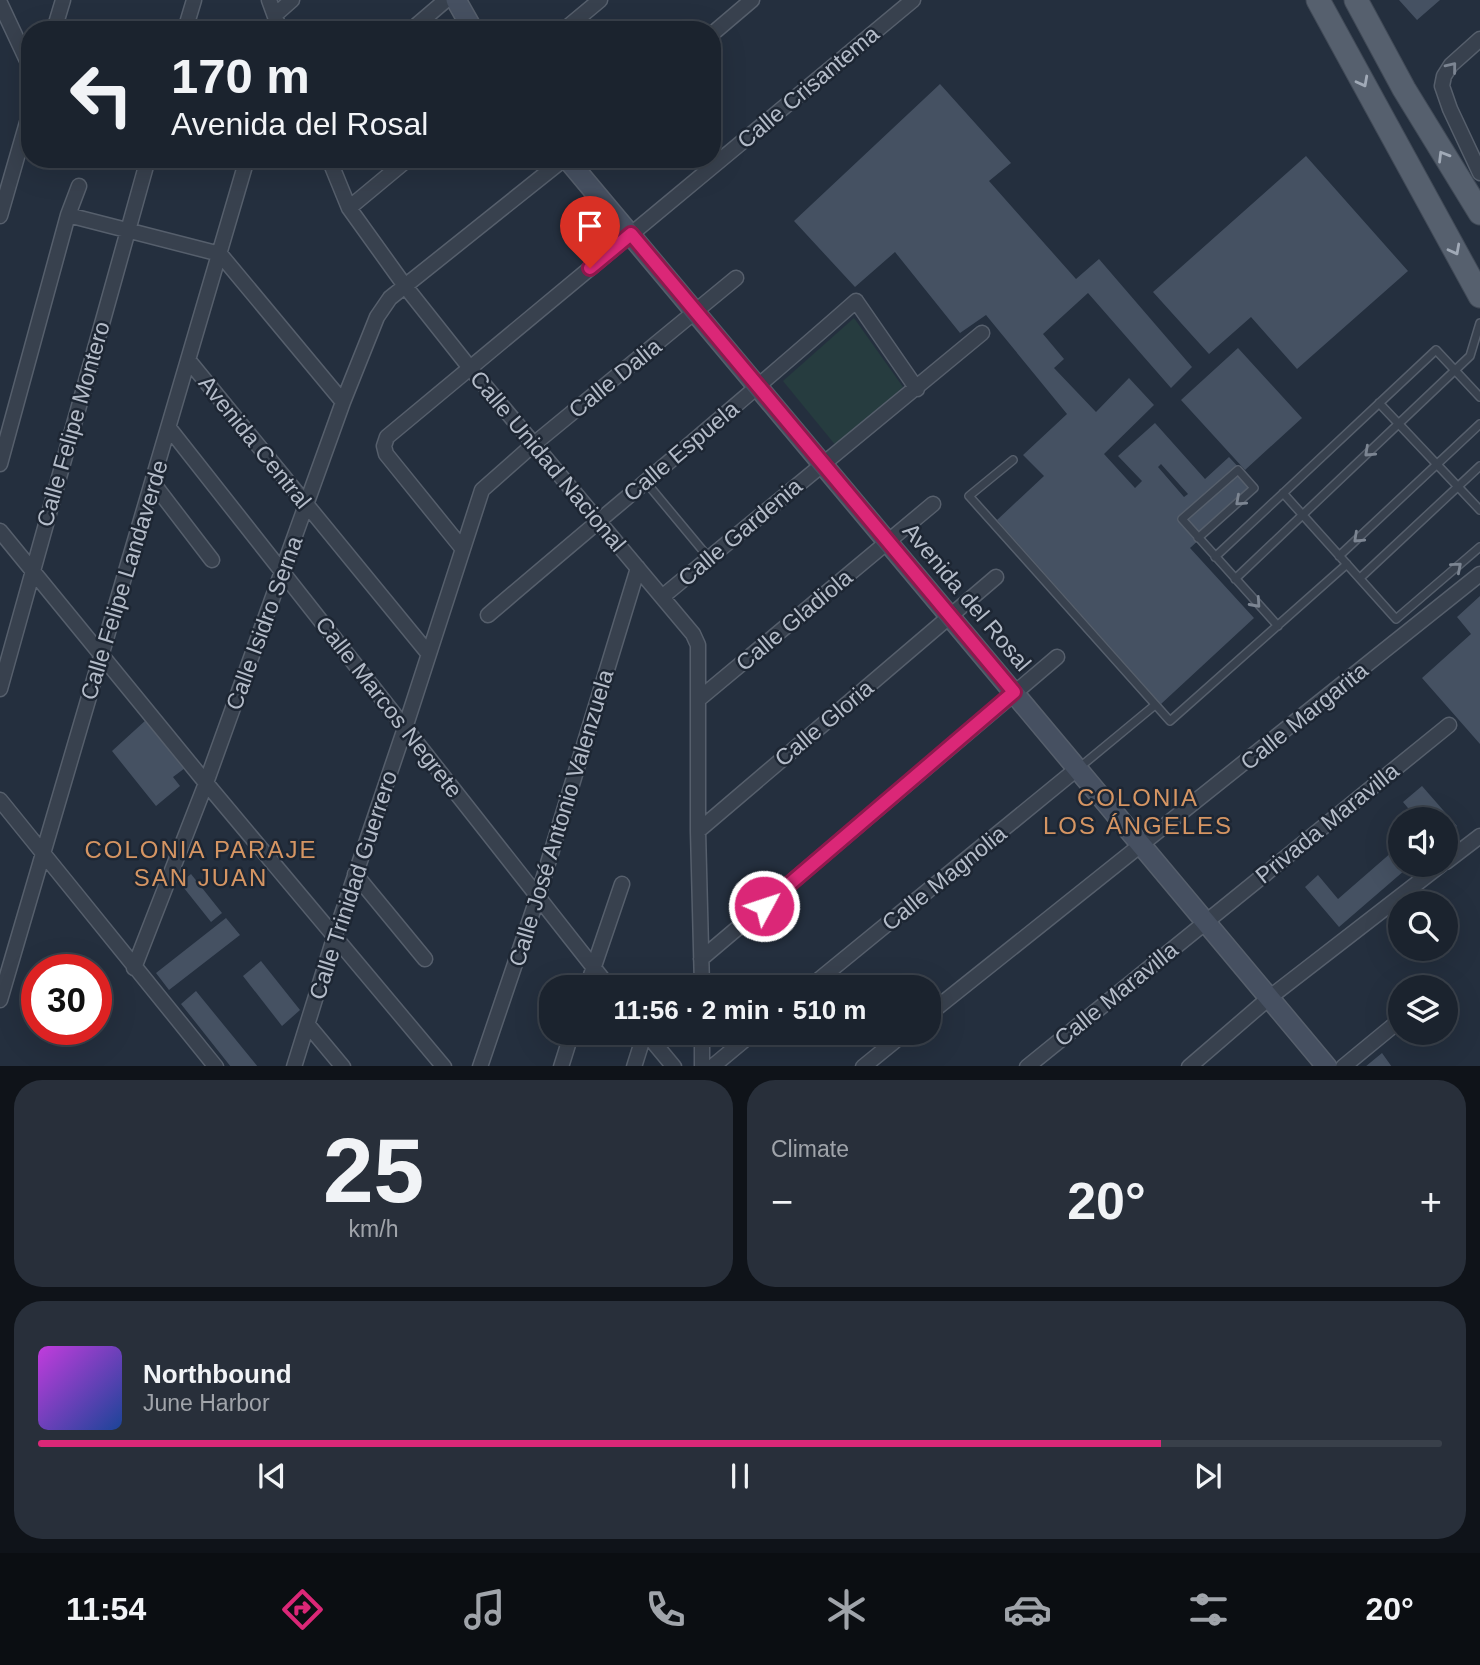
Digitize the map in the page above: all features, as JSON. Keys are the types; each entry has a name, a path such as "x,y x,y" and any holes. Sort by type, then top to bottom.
{"main road":[{"path":"1318,0 1480,296"},
{"path":"1356,0 1447,163 1480,213"},
{"path":"1346,50 1374,35"}],"street":[{"path":"57,21 63,0"},
{"path":"188,21 194,0"},
{"path":"269,0 277,21"},
{"path":"275,15 292,0"},
{"path":"422,21 446,0"},
{"path":"456,0 468,21"},
{"path":"575,21 600,0"},
{"path":"721,26 752,0"},
{"name":"Calle Crisantema","path":"721,159 913,0"},
{"path":"0,4 21,48"},
{"path":"1480,38 1451,65 1444,76 1442,86 1480,173"},
{"path":"0,216 21,143"},
{"name":"Calle Felipe Montero","path":"0,689 145,168"},
{"name":"Calle Felipe Landaverde","path":"0,1000 244,168"},
{"name":"Calle Unidad Nacional","path":"333,168 349,208 405,286 470,368 693,634 698,645 699,699"},
{"path":"349,208 397,168"},
{"name":"Calle Isidro Serna","path":"134,968 206,783 343,402 377,317 390,298 554,168"},
{"name":"Avenida del Rosal","path":"573,168 1327,1066"},
{"name":"Calle Crisantema","path":"462,548 386,454 384,446 387,437 711,168"},
{"path":"0,464 68,215 79,186"},
{"path":"68,215 220,254 343,402"},
{"name":"Calle Dalia","path":"534,444 736,278"},
{"name":"Calle Espuela","path":"488,615 856,302 917,389"},
{"name":"Calle Gardenia","path":"662,597 982,333"},
{"name":"Avenida Central","path":"189,361 428,653"},
{"name":"Calle Marcos Negrete","path":"169,428 599,975"},
{"name":"Calle Trinidad Guerrero","path":"294,1066 482,490 534,444"},
{"path":"153,483 212,560"},
{"name":"Calle Gladiola","path":"699,699 933,504"},
{"path":"0,531 206,783 444,1066"},
{"name":"Calle José Antonio Valenzuela","path":"480,1066 538,896 638,568"},
{"name":"Calle Margarita","path":"941,1005 1143,846 1480,574"},
{"name":"Calle Gloria","path":"698,831 996,577"},
{"path":"701,959 1057,657"},
{"path":"699,699 698,831 702,975"},
{"name":"Privada Maravilla","path":"1205,922 1449,725"},
{"name":"Calle Magnolia","path":"825,975 1078,768"},
{"path":"0,800 216,1066"},
{"path":"1458,852 1480,836"},
{"path":"355,874 425,959"},
{"path":"1189,1066 1269,998 1426,877"},
{"path":"591,975 622,884"},
{"name":"Calle Maravilla","path":"1027,1066 1205,922"},
{"path":"308,1025 343,1066"},
{"path":"1343,1066 1388,1030"},
{"path":"561,1066 568,1045"},
{"path":"634,1066 641,1045"},
{"path":"656,1045 674,1066"},
{"path":"702,1045 702,1066"},
{"path":"712,1066 738,1045"},
{"path":"863,1066 890,1045"}],"lane":[{"path":"1235,579 1470,356 1480,323"},
{"path":"1215,557 1436,350 1477,395"},
{"path":"1379,403 1480,510"},
{"path":"1339,556 1480,424"},
{"path":"1013,460 969,496 1170,721 1347,564"},
{"path":"1360,578 1480,466"},
{"path":"1198,538 1254,488 1238,470 1182,519 1198,538 1215,557 1278,626"},
{"path":"645,480 709,558"},
{"path":"1283,493 1396,619 1480,547"},
{"path":"1438,583 1452,597"},
{"path":"1078,768 1155,705"}],"green space":[{"path":"854,318 903,387 837,447 783,381"}],"building":[{"path":"1399,0 1440,0 1417,20"},
{"path":"940,84 1011,163 989,181 1076,279 1099,259 1192,367 1171,388 1088,293 1043,334 1064,359 1054,368 1096,412 1129,378 1154,405 1104,454 1135,488 1142,481 1118,456 1155,423 1205,479 1229,457 1257,487 1190,548 1254,618 1161,704 997,520 1044,476 1023,455 1067,414 986,315 960,333 895,252 855,287 794,221","holes":["1161,464 1188,494 1184,497 1158,467"]},
{"path":"1306,156 1408,271 1297,369 1251,317 1209,354 1153,292"},
{"path":"1238,348 1302,418 1245,470 1181,400"},
{"path":"1480,596 1480,744 1422,678 1471,634 1457,617"},
{"path":"146,720 185,768 173,777 180,786 156,806 112,751"},
{"path":"1422,786 1440,807 1407,807 1403,802"},
{"path":"1388,855 1388,877 1397,877 1339,927 1305,887 1318,875 1338,899"},
{"path":"191,874 222,913 211,922 180,883"},
{"path":"226,918 240,935 169,990 156,973"},
{"path":"261,961 300,1010 282,1026 243,976"},
{"path":"196,991 257,1066 230,1066 181,1004"},
{"path":"1382,1053 1391,1066 1366,1066"}],"district":[{"name":"COLONIA LOS ÁNGELES","path":"1138,811"},
{"name":"COLONIA PARAJE SAN JUAN","path":"201,863"}],"route":[{"path":"590,268 631,234 1014,692 764,906"}]}
